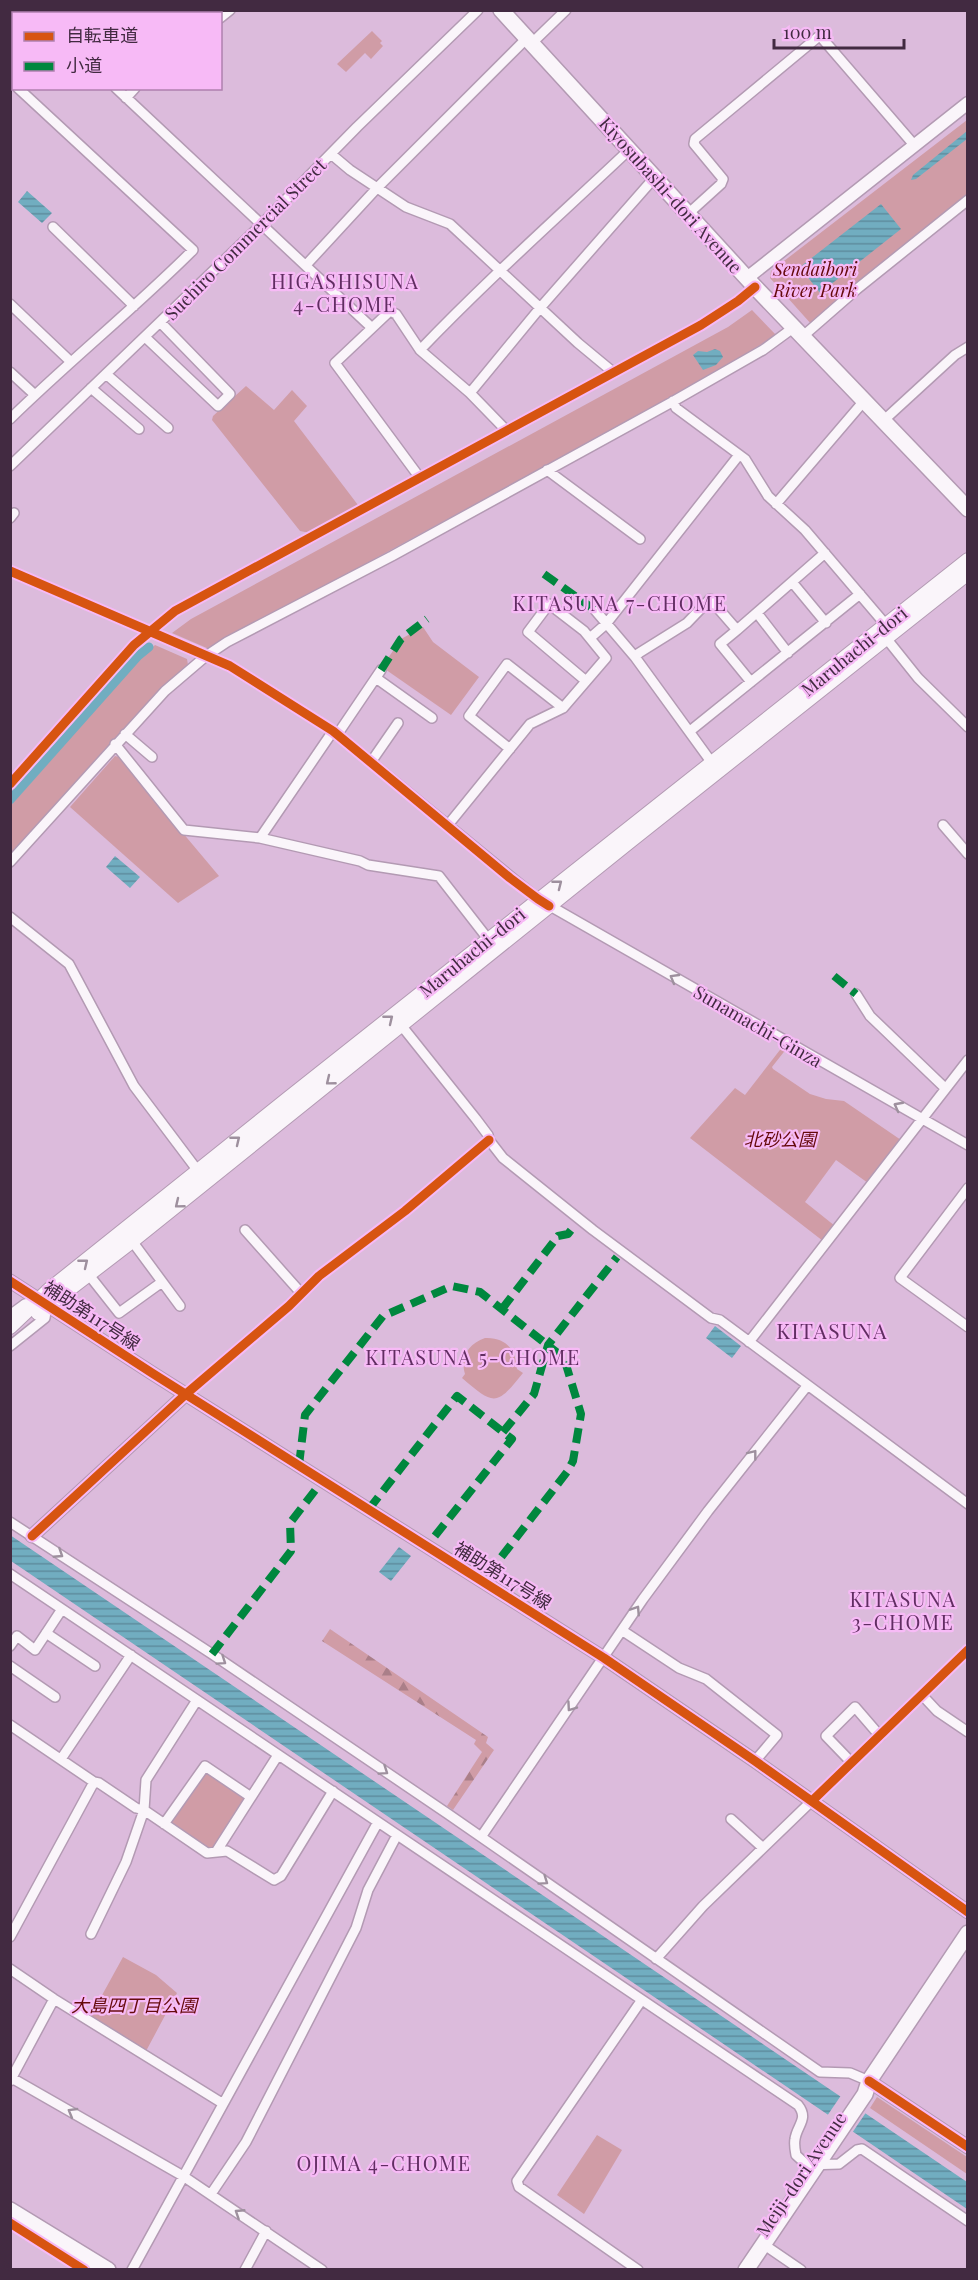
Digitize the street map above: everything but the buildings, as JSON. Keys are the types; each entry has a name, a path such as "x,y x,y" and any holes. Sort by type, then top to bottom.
{"main road":[{"name":"Kiyosubashi-dori Avenue","path":"501,10 751,282 968,509"},
{"name":"Maruhachi-dori","path":"10,1335 44,1303 89,1275 132,1242 202,1176 488,939 543,903 886,632 968,560"},
{"name":"Maruhachi-dori","path":"44,1303 49,1290 401,1025 543,903 712,763 968,573"},
{"name":"Maruhachi-dori","path":"10,1327 28,1316"},
{"name":"Meiji-dori Avenue","path":"736,2270 817,2157 968,1933"},
{"name":"Meiji-dori Avenue","path":"746,2270 817,2157"},
{"path":"10,2210 108,2270"},
{"path":"10,2221 90,2270"}],"street":[{"name":"Suehiro Commercial Street","path":"10,466 261,225 478,10"},
{"path":"306,265 377,188 530,41 566,10"},
{"path":"689,213 721,184 723,179 694,144 695,139 818,37 821,37 915,146"},
{"path":"12,416 193,250 20,90"},
{"path":"118,90 371,327"},
{"path":"126,98 133,90"},
{"path":"10,784 134,645 163,619 187,603 701,325 738,301 751,282 968,103"},
{"path":"420,350 500,269 630,149"},
{"path":"332,153 350,170 406,207 450,224 613,372"},
{"path":"470,393 540,308 656,177"},
{"path":"10,862 165,691 206,656 227,642 392,556 798,332 857,289 968,200"},
{"path":"53,227 134,306"},
{"path":"10,304 70,361"},
{"path":"420,478 334,363 390,311 396,314 420,350 470,393 507,431"},
{"path":"145,337 218,406 230,394 160,322"},
{"path":"883,421 956,355 968,347"},
{"path":"10,372 35,395"},
{"path":"106,374 168,428"},
{"path":"91,388 139,429"},
{"path":"673,401 676,408 745,459 768,496 805,530 860,594 918,678 968,727"},
{"path":"776,504 864,401"},
{"path":"590,638 606,624 739,454"},
{"path":"547,470 640,539"},
{"path":"751,682 720,644 825,554"},
{"name":"Sunamachi-Ginza","path":"10,571 230,666 258,682 335,733 543,903 862,1087 968,1145"},
{"path":"792,582 826,622"},
{"path":"690,731 860,594"},
{"path":"635,657 687,622 710,599 737,630"},
{"path":"448,825 530,724 563,708 606,658 585,631 549,604 528,632 586,681"},
{"path":"595,610 635,657 712,763"},
{"path":"757,613 788,653"},
{"path":"510,749 469,716 507,664 563,708"},
{"path":"260,838 379,674 432,718"},
{"path":"371,762 398,723"},
{"path":"125,734 153,756"},
{"path":"115,744 184,830 260,838 332,854 368,865 439,876 488,939"},
{"path":"943,825 968,855"},
{"path":"10,917 69,964 134,1086 202,1176"},
{"path":"856,994 870,1016 945,1088"},
{"path":"401,1025 476,1119 503,1158 593,1230 711,1318 720,1320 968,1504"},
{"path":"750,1342 968,1060"},
{"path":"32,1536 186,1394 319,1276 405,1211 489,1140"},
{"path":"968,1188 900,1278 968,1327"},
{"path":"245,1230 301,1293"},
{"path":"132,1242 180,1306"},
{"path":"89,1275 119,1313 162,1282"},
{"name":"補助第117号線","path":"10,1281 604,1658 755,1761 968,1912"},
{"path":"10,1315 25,1304 44,1303 45,1318 10,1346"},
{"path":"481,1837 643,1599 708,1511 807,1386"},
{"path":"10,1522 212,1654 820,2072 850,2073 864,2088 968,2147"},
{"path":"10,1574 798,2105 802,2110 803,2119 795,2140 796,2155 817,2157 839,2164 857,2150 862,2149 968,2221"},
{"path":"10,1646 17,1636 35,1650 63,1609"},
{"path":"623,1631 679,1668 706,1679 777,1734 755,1761"},
{"path":"46,1633 94,1666"},
{"path":"656,1959 703,1906 968,1650"},
{"path":"61,1759 131,1655"},
{"path":"10,1666 55,1696"},
{"path":"922,1695 937,1711 968,1732"},
{"path":"91,1934 126,1862 144,1810 146,1780 197,1700"},
{"path":"852,1763 826,1736 855,1707 880,1736"},
{"path":"10,1725 94,1782 136,1808 144,1810 207,1853 227,1851 274,1880 281,1876 333,1791"},
{"path":"216,1852 278,1755"},
{"path":"164,1824 205,1766 251,1797"},
{"path":"10,1937 94,1782"},
{"path":"730,1819 763,1848"},
{"path":"132,2270 378,1822"},
{"path":"211,2194 250,2134 356,1928 368,1890 397,1835"},
{"path":"10,1969 54,1999 222,2103"},
{"path":"54,1999 11,2079 183,2176 321,2270"},
{"path":"638,2270 519,2187 517,2181 641,2001"},
{"path":"245,2270 266,2231"},
{"path":"764,2244 801,2270"}],"green space":[{"path":"372,31 382,41 380,43 383,46 371,59 365,53 346,72 337,64"},
{"name":"Sendaibori River Park","path":"967,120 967,196 812,325 770,278 771,271"},
{"name":"Sendaibori River Park","path":"752,310 776,335 716,373 209,649 172,633 191,619 728,327"},
{"path":"246,386 274,410 292,390 307,406 294,421 358,505 310,533 300,531 212,420 213,416"},
{"path":"423,627 433,642 479,677 451,715 382,667 401,639"},
{"path":"155,645 187,659 188,665 172,678 11,859 11,805 139,660"},
{"path":"115,756 119,757 219,876 178,903 70,807"},
{"name":"北砂公園","path":"783,1046 787,1048 772,1067 773,1069 810,1094 844,1101 901,1140 868,1183 836,1160 805,1202 835,1226 823,1241 690,1138 735,1088 745,1095"},
{"path":"485,1338 504,1342 512,1350 517,1369 523,1373 500,1397 488,1397 462,1378 465,1374 464,1362 467,1352 474,1344"},
{"path":"330,1629 488,1737 486,1743 494,1750 453,1810 447,1806 482,1752 474,1744 476,1740 322,1641"},
{"path":"205,1766 251,1797 216,1852 207,1853 164,1824"},
{"name":"大島四丁目公園","path":"123,1957 156,1975 177,1993 145,2053 90,2017"},
{"path":"877,2097 967,2157 967,2174 870,2108"},
{"path":"597,2135 622,2150 584,2214 557,2195"}],"water":[{"path":"967,131 967,139 916,179 911,180 913,175"},
{"path":"27,191 52,213 42,223 18,202"},
{"path":"881,204 901,229 820,293 800,267"},
{"path":"715,349 720,351 723,357 716,365 703,370 693,355 698,351 707,352"},
{"path":"115,856 140,877 130,888 106,867"},
{"path":"715,1326 741,1346 732,1358 706,1338"},
{"path":"10,1535 967,2182 967,2209 11,1561"},
{"path":"399,1547 411,1556 391,1581 379,1572"}],"pier":[{"path":"842,2094 867,2111 852,2133 827,2116"}],"waterway":[{"path":"10,800 138,656 149,647"}],"marked path":[{"path":"544,574 595,610"},
{"path":"381,670 401,639 427,619"},
{"path":"834,976 856,994"},
{"path":"502,1309 558,1236 568,1234 575,1225"},
{"path":"503,1432 534,1394 548,1345 617,1257"},
{"path":"299,1465 305,1415 383,1316 452,1286 480,1292 564,1358 581,1414 573,1461 567,1472 482,1582"},
{"path":"369,1509 457,1396 512,1439 427,1546"},
{"path":"212,1654 291,1551 290,1523 323,1480"}],"cycle path":[{"path":"10,784 134,645 175,611 701,325 755,287"},
{"path":"10,571 230,666 333,731 510,878 549,906"},
{"path":"32,1536 186,1394 289,1306 319,1276 405,1211 489,1140"},
{"path":"10,1281 604,1658 755,1761 968,1912"},
{"path":"812,1801 968,1650"},
{"path":"869,2081 968,2147"},
{"path":"10,2223 84,2270"}],"district":[{"name":"HIGASHISUNA 4-CHOME","path":"345,292"},
{"name":"KITASUNA 7-CHOME","path":"620,602"},
{"name":"KITASUNA","path":"832,1330"},
{"name":"KITASUNA 5-CHOME","path":"473,1356"},
{"name":"KITASUNA 3-CHOME","path":"903,1610"},
{"name":"OJIMA 4-CHOME","path":"384,2162"}]}
